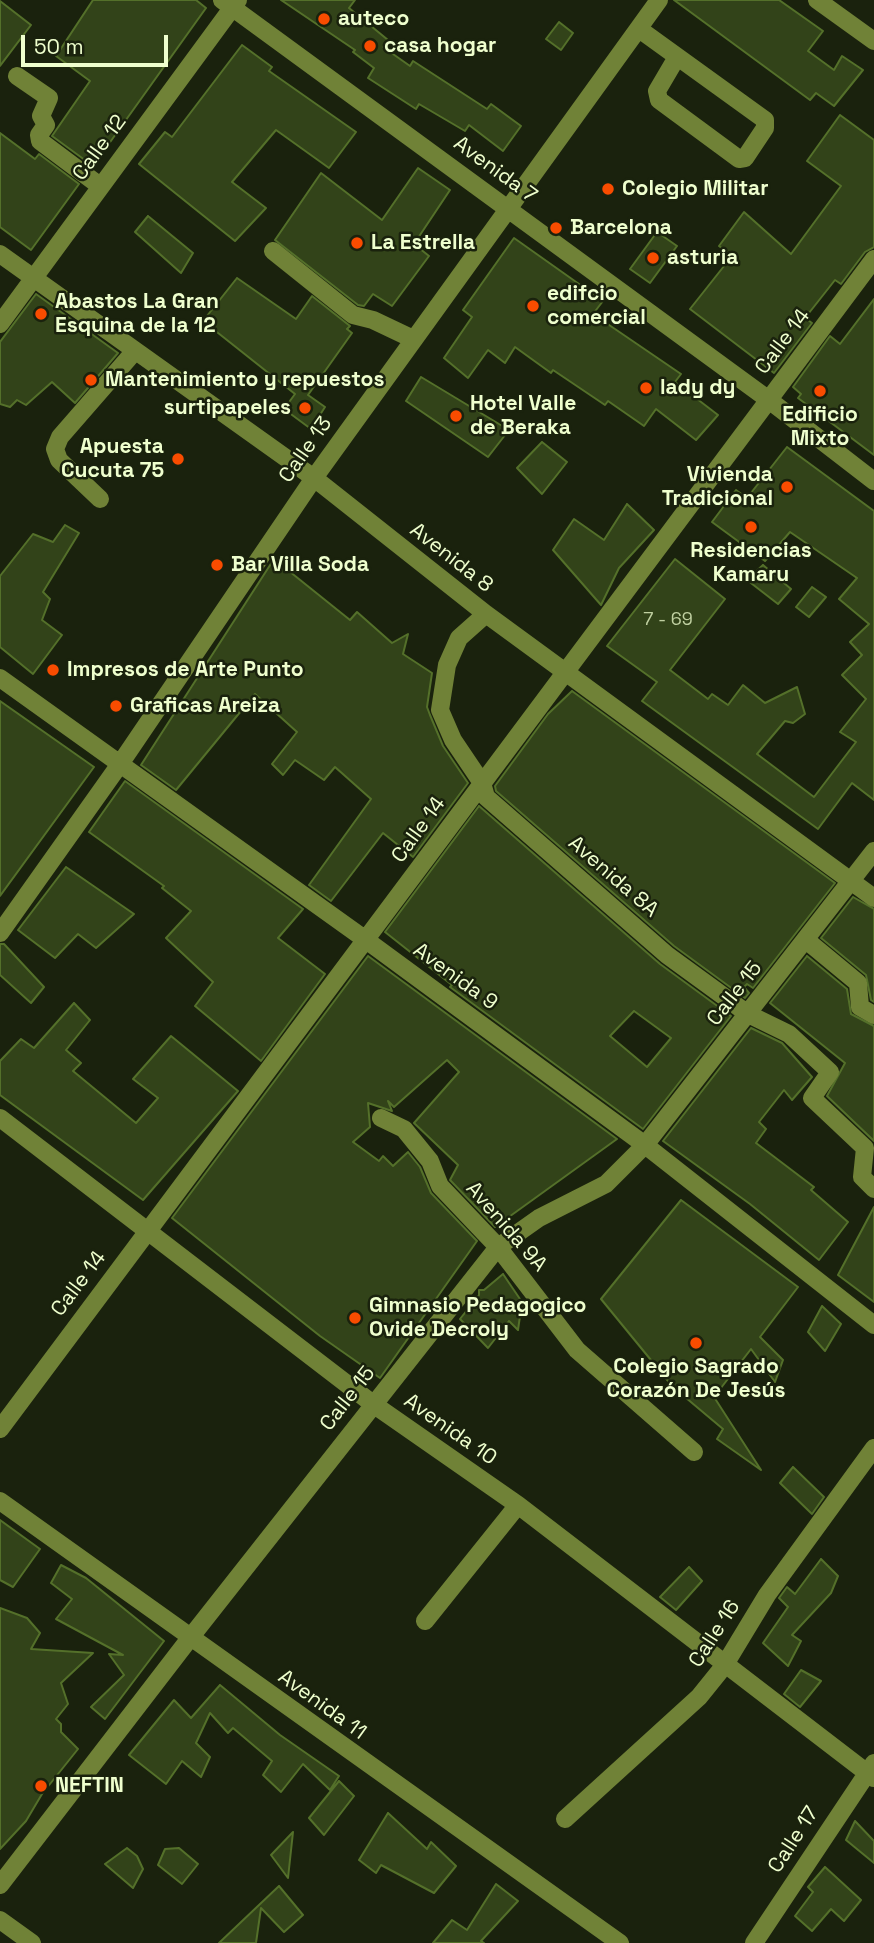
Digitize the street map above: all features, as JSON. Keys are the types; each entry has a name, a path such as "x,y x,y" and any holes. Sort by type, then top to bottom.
{"street":[{"name":"Calle 13","path":"0,933 120,764 314,478 659,0"},
{"path":"817,0 874,41"},
{"name":"Calle 12","path":"0,324 231,3"},
{"name":"Avenida 7","path":"231,3 769,400 874,481"},
{"path":"639,29 765,120 765,128 745,158 739,159 659,100 657,90 677,57"},
{"path":"17,76 49,98 41,116 46,125 39,135 40,142 100,186"},
{"path":"273,251 353,315 373,320 413,339"},
{"name":"Avenida 8","path":"0,254 314,478 485,614 874,898"},
{"name":"Calle 14","path":"0,1429 874,259"},
{"path":"100,499 59,460 55,449 60,436 134,352"},
{"name":"Avenida 8A","path":"485,614 459,638 447,665 440,710 442,721 482,783 486,797 667,955 748,1014 789,1034 831,1072 812,1098 865,1148 862,1177 874,1189"},
{"name":"Avenida 9","path":"0,678 366,940 645,1145 874,1325"},
{"name":"Calle 15","path":"0,1885 190,1638 498,1247 539,1218 606,1184 645,1145 874,851"},
{"path":"806,940 858,984 860,1007 874,1015"},
{"name":"Avenida 10","path":"0,1118 373,1404 518,1505 724,1666 871,1771"},
{"name":"Avenida 9A","path":"381,1118 404,1129 430,1161 440,1186 498,1247 577,1350 694,1452"},
{"name":"Calle 16","path":"565,1819 664,1730 724,1666 767,1595 874,1448"},
{"name":"Avenida 11","path":"0,1501 620,1943"},
{"path":"425,1621 518,1505"},
{"name":"Calle 17","path":"754,1943 871,1771"},
{"path":"0,1920 32,1943"}],"building":[{"path":"93,0 196,0 206,8 93,166 52,136 90,81 56,56"},
{"path":"281,0 355,0 349,8 388,40 383,47 410,66 413,61 487,109 491,104 521,126 503,151 469,125 465,131 419,104 416,109 368,78 374,68 353,52 355,50"},
{"path":"674,0 779,0 823,31 808,51 834,70 842,56 863,70 834,106 816,93 810,100"},
{"path":"0,1 31,25 0,66"},
{"path":"559,22 573,33 561,50 546,39"},
{"path":"242,45 272,67 269,71 356,132 329,168 276,130 232,182 266,208 235,241 139,164 165,132 172,137"},
{"path":"840,115 874,140 874,247 865,252 841,284 835,280 805,318 812,323 774,373 690,309 732,256 719,246 744,212 791,254 841,186 807,161"},
{"path":"0,133 35,159 39,154 79,184 31,250 0,227"},
{"name":"La Estrella","path":"418,168 450,190 414,244 429,256 392,306 373,294 364,306 358,305 275,240 321,173 382,220"},
{"path":"148,216 193,253 181,273 135,232"},
{"name":"asturia","path":"657,232 677,246 650,283 630,269"},
{"path":"514,238 603,301 593,314 681,374 675,382 718,415 696,440 656,409 644,426 608,401 605,405 553,370 551,373 515,347 505,363 488,350 468,378 444,358 472,317 463,310"},
{"path":"237,278 296,319 312,296 350,326 347,329 352,333 308,395 325,407 311,429 284,409 295,394 203,321"},
{"path":"36,294 118,353 75,403 52,382 26,405 17,400 10,407 0,404 0,342"},
{"path":"874,299 874,455 798,398 801,394 793,387 830,336 840,344"},
{"name":"Hotel Valle de Beraka","path":"421,377 509,430 488,457 406,401"},
{"path":"542,442 567,462 542,494 517,468"},
{"path":"787,447 874,511 874,800 852,783 818,829 642,701 657,682 607,646 675,559 725,599 670,670 708,699 712,694 728,705 743,685 765,703 797,687 805,714 793,723 785,721 757,754 814,797 856,742 840,732 866,699 842,675 862,655 850,642 869,624 839,599 857,578 790,532 765,561 712,522 736,490 747,498"},
{"path":"627,504 654,530 619,568 601,605 553,550 574,519 604,540"},
{"path":"65,525 79,533 43,592 50,599 42,620 62,635 33,674 0,647 0,576 33,534 53,542"},
{"path":"274,559 350,620 357,612 392,643 408,634 403,654 432,673 427,707 443,746 468,783 413,857 383,833 331,901 309,885 371,799 335,767 324,780 295,760 283,775 272,764 297,732 255,694 176,790 141,765"},
{"path":"763,565 791,589 778,604 747,580"},
{"path":"812,587 826,597 809,617 796,607"},
{"path":"572,691 835,883 753,988 747,984 744,987 749,993 745,998 674,946 496,791 495,786 548,714"},
{"path":"0,701 94,767 0,896"},
{"path":"125,781 303,909 278,938 325,974 261,1061 195,1006 213,982 166,938 191,911 162,888 164,886 89,832"},
{"path":"479,806 660,964 731,1016 643,1129 450,987 452,985 385,932","holes":["634,1011 671,1038 647,1067 610,1036"]},
{"path":"66,867 134,914 96,948 78,934 55,958 18,930"},
{"path":"853,897 874,909 874,1002 871,1000 866,975 821,938"},
{"path":"0,944 4,944 44,987 31,1003 0,975"},
{"path":"368,956 617,1139 495,1227 450,1180 458,1165 414,1123 459,1072 447,1060 394,1107 388,1101 392,1111 368,1103 370,1127 353,1142 379,1161 383,1156 393,1166 408,1152 420,1167 431,1193 477,1241 380,1378 320,1336 172,1218"},
{"path":"807,956 847,989 851,1014 874,1026 874,1141 827,1096 845,1063 770,1003"},
{"path":"74,1003 90,1020 66,1050 81,1063 73,1071 136,1123 158,1098 133,1079 171,1036 238,1091 143,1200 0,1095 0,1061 21,1039 34,1048"},
{"path":"751,1028 782,1043 812,1077 792,1100 784,1090 759,1122 766,1129 756,1143 814,1187 811,1190 848,1222 819,1260 750,1204 663,1141"},
{"name":"Colegio Sagrado Corazón De Jesús","path":"681,1200 798,1287 760,1337 783,1360 775,1382 751,1349 714,1397 761,1470 717,1439 723,1429 673,1387 601,1299"},
{"path":"874,1207 874,1302 838,1275"},
{"path":"503,1274 522,1302 518,1330 509,1321 488,1348 460,1319 479,1295 479,1290 484,1290"},
{"path":"822,1306 841,1324 825,1351 808,1332"},
{"path":"793,1467 824,1497 812,1514 780,1483"},
{"path":"0,1520 40,1549 13,1587 0,1580"},
{"path":"821,1559 838,1576 831,1593 792,1635 801,1641 788,1666 763,1643 788,1607 779,1598 787,1587 795,1594"},
{"path":"61,1565 86,1578 164,1641 105,1719 91,1707 124,1675 109,1654 123,1655 56,1619 72,1599 51,1583"},
{"path":"689,1567 702,1581 676,1610 660,1597"},
{"path":"0,1608 27,1618 40,1633 31,1649 93,1653 61,1683 68,1704 56,1719 61,1724 61,1732 78,1749 42,1794 26,1821 0,1849"},
{"path":"801,1670 821,1681 800,1707 784,1694"},
{"path":"220,1685 280,1735 339,1776 330,1790 303,1764 281,1792 263,1775 272,1761 233,1728 228,1733 210,1713 196,1743 210,1757 201,1777 182,1761 166,1784 129,1755 174,1700 191,1718"},
{"path":"339,1781 354,1796 324,1835 309,1818"},
{"path":"388,1813 427,1849 431,1842 456,1866 434,1893 381,1865 376,1873 359,1860"},
{"path":"855,1821 874,1841 874,1863 846,1840"},
{"path":"293,1832 288,1878 271,1855"},
{"path":"127,1848 137,1856 143,1869 133,1888 105,1864"},
{"path":"179,1848 198,1864 182,1884 158,1865 165,1849"},
{"path":"825,1867 861,1900 844,1921 831,1909 812,1931 795,1916 813,1892 808,1887"},
{"path":"496,1884 518,1901 481,1941 484,1943 433,1943 452,1920 467,1930"},
{"path":"279,1886 303,1915 284,1932 261,1908 256,1943 219,1943"}],"place":[{"name":"auteco","path":"324,19"},
{"name":"casa hogar","path":"370,46"},
{"name":"Colegio Militar","path":"608,189"},
{"name":"Barcelona","path":"556,228"},
{"name":"La Estrella","path":"357,243"},
{"name":"asturia","path":"653,258"},
{"name":"edifcio comercial","path":"533,306"},
{"name":"Abastos La Gran Esquina de la 12","path":"41,314"},
{"name":"Mantenimiento y repuestos","path":"91,380"},
{"name":"lady dy","path":"646,388"},
{"name":"Edificio Mixto","path":"820,391"},
{"name":"surtipapeles","path":"305,408"},
{"name":"Hotel Valle de Beraka","path":"456,416"},
{"name":"Apuesta Cucuta 75","path":"178,459"},
{"name":"Vivienda Tradicional","path":"787,487"},
{"name":"Residencias Kamaru","path":"751,527"},
{"name":"Bar Villa Soda","path":"217,565"},
{"name":"Impresos de Arte Punto","path":"53,670"},
{"name":"Graficas Areiza","path":"116,706"},
{"name":"Gimnasio Pedagogico Ovide Decroly","path":"355,1318"},
{"name":"Colegio Sagrado Corazón De Jesús","path":"696,1343"},
{"name":"NEFTIN","path":"41,1786"}]}
